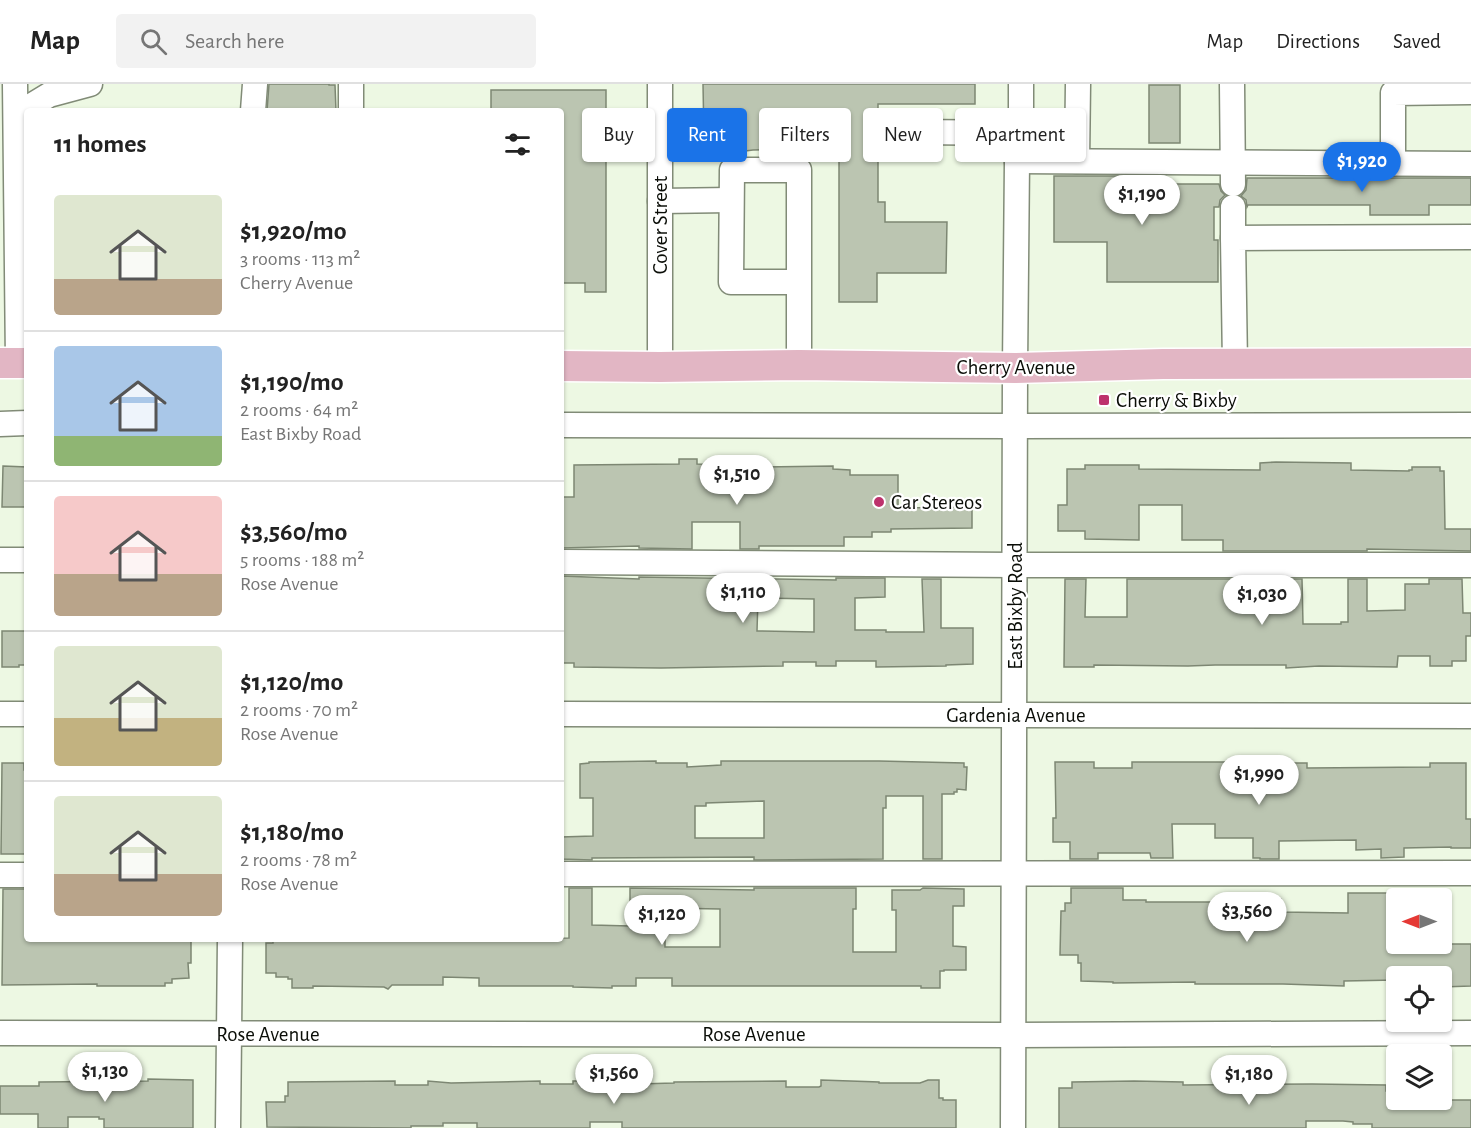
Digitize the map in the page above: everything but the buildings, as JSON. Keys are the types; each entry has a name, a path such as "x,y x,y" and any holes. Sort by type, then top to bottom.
{"main road":[{"name":"Cherry Avenue","path":"564,366 799,365 1015,368 1471,363"}],"street":[{"path":"15,84 15,363"},
{"path":"29,108 49,95 90,84"},
{"path":"254,108 255,84"},
{"path":"351,84 351,108"},
{"name":"Cover Street","path":"660,84 660,367"},
{"name":"East Bixby Road","path":"1021,84 1021,108"},
{"path":"1078,84 1078,108"},
{"path":"1232,84 1235,364"},
{"path":"1393,163 1393,93 1471,92"},
{"path":"16,116 24,111"},
{"name":"East Bixby Road","path":"1013,1128 1017,162"},
{"path":"1084,162 1233,184 1393,163 1471,164"},
{"path":"799,365 800,282 800,170 732,170 731,282 800,282"},
{"path":"660,201 731,200"},
{"path":"1233,238 1471,237"},
{"path":"0,424 24,423"},
{"path":"564,424 1471,425"},
{"path":"0,560 24,560"},
{"path":"564,562 1471,565"},
{"path":"0,714 24,714"},
{"name":"Gardenia Avenue","path":"564,714 1471,716"},
{"path":"564,874 1471,873"},
{"path":"0,875 24,875"},
{"path":"228,1128 230,942"},
{"name":"Rose Avenue","path":"0,1033 1014,1035 1471,1033"}],"place":[{"name":"Cherry & Bixby","path":"1104,400"},
{"name":"Car Stereos","path":"879,502"}]}
